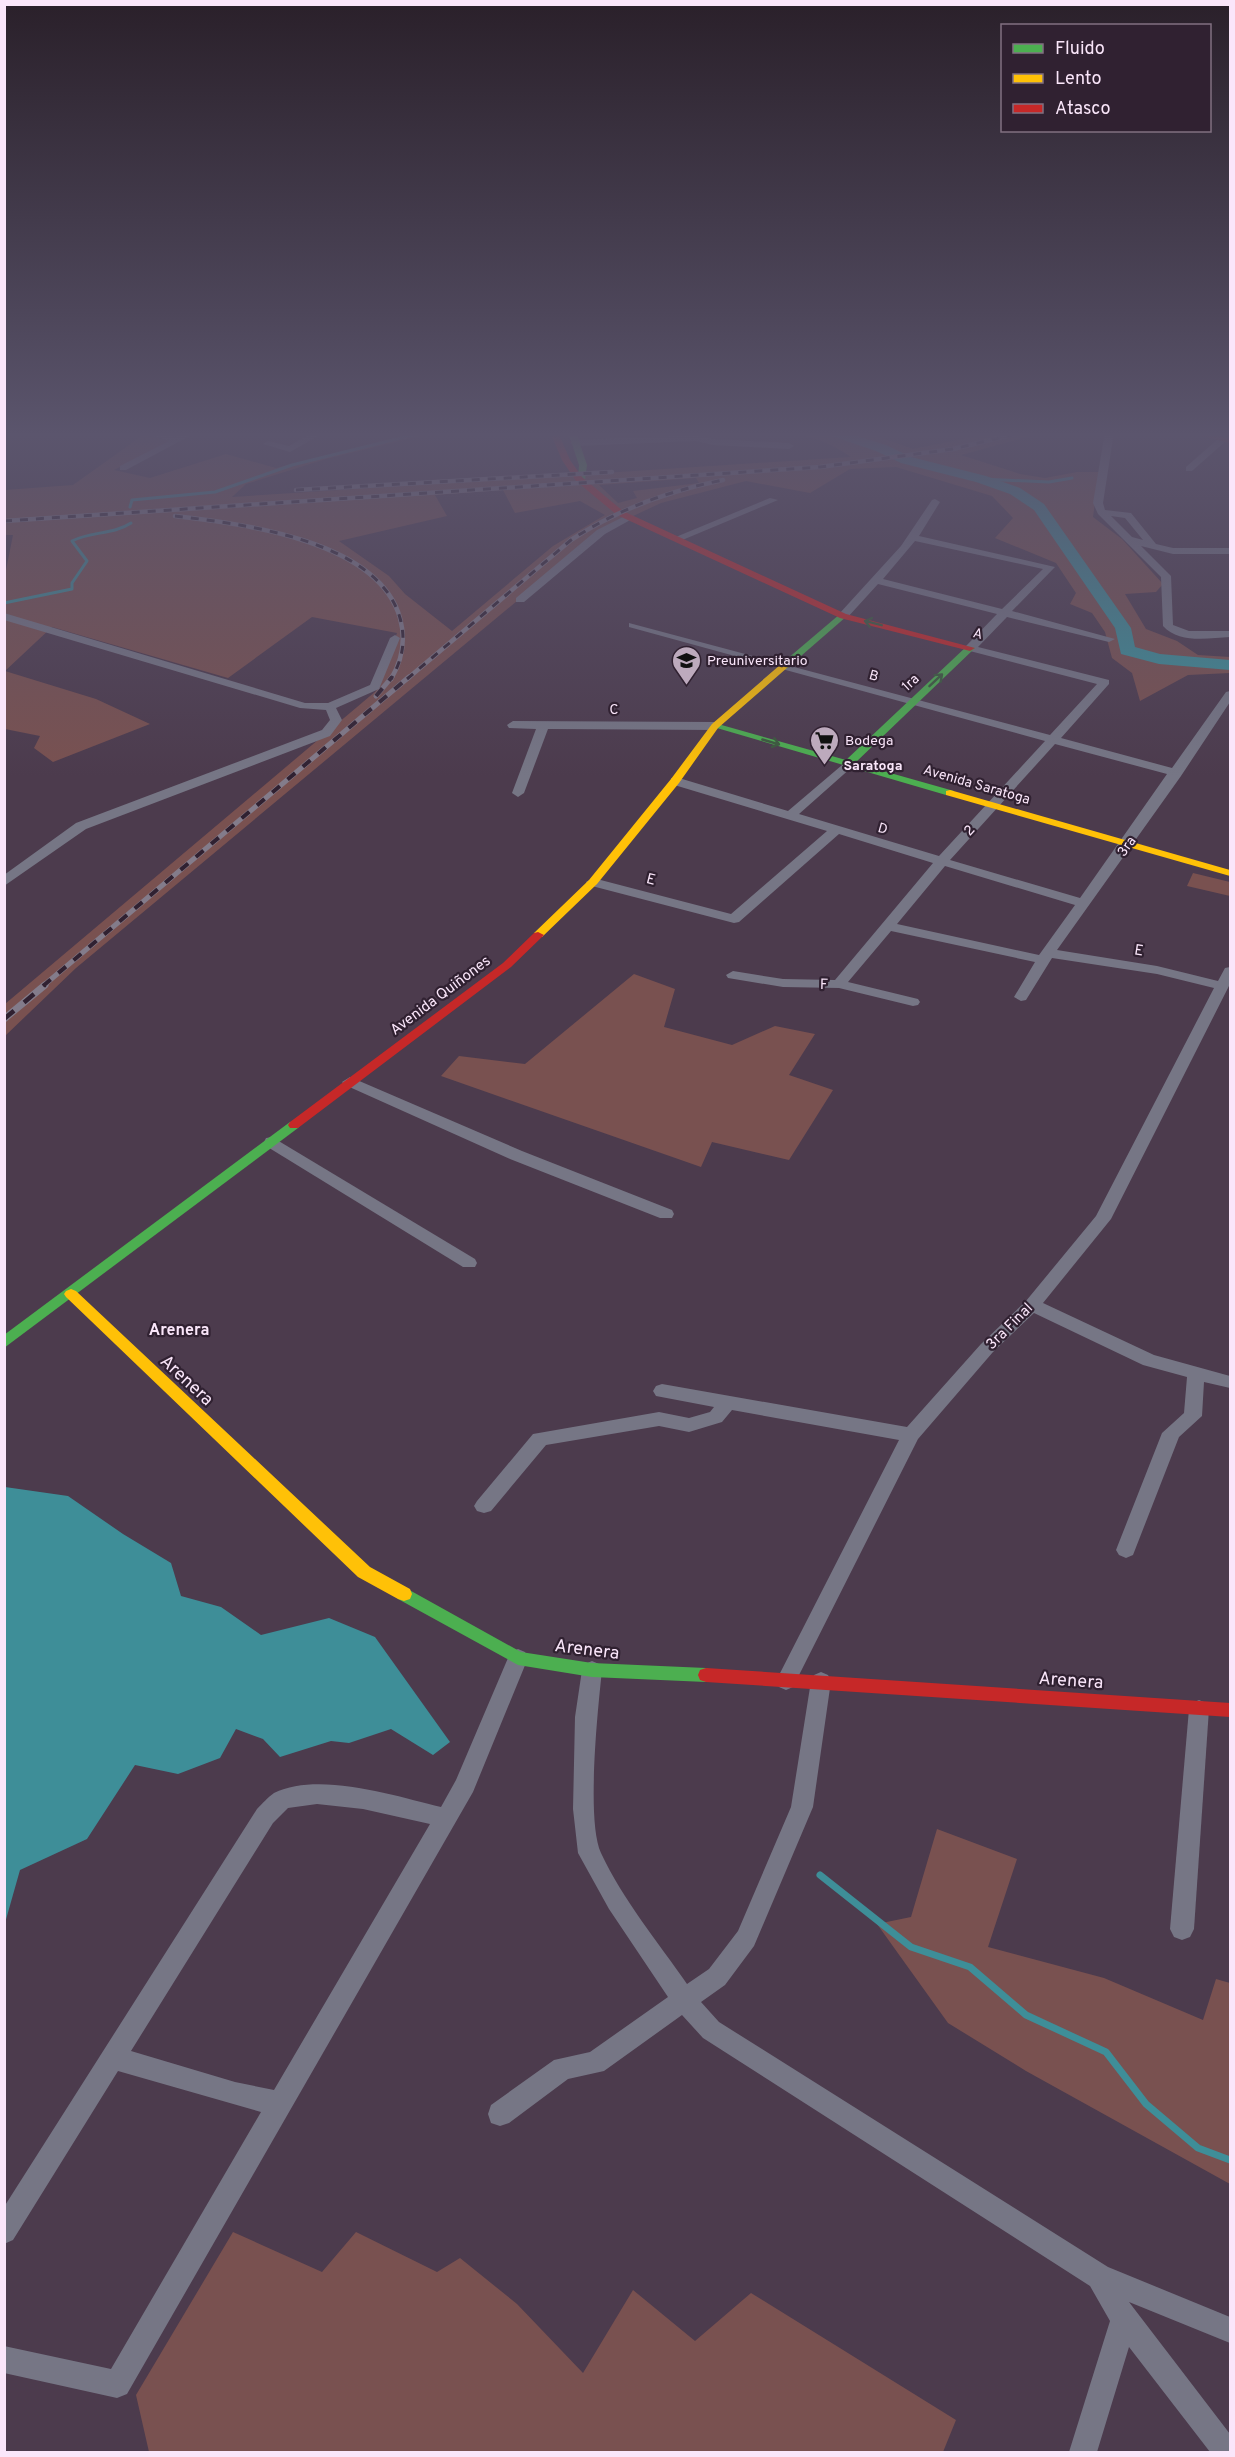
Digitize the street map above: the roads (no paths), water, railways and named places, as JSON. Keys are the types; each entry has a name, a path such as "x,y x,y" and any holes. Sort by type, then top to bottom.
{"main road":[{"name":"A","path":"693,547 843,616 970,648"},
{"name":"Avenida Quiñones","path":"4,1343 507,965 593,882 675,781 715,726 843,616"},
{"name":"1ra","path":"848,764 970,648"},
{"name":"Avenida Saratoga","path":"715,726 1230,873"},
{"name":"Arenera","path":"71,1294 364,1572 518,1658 592,1670 821,1681 1230,1710"}],"street":[{"path":"520,600 584,547"},
{"path":"843,616 878,581 906,547"},
{"name":"1ra","path":"954,547 1050,567 970,648"},
{"path":"1137,547 1166,576"},
{"path":"1156,547 1173,551 1230,551"},
{"path":"1173,551 1168,555 1166,576 1166,619 1173,631 1194,634 1230,634"},
{"path":"878,581 1109,639"},
{"path":"4,616 304,706 330,707 375,687 395,638"},
{"name":"B","path":"633,625 1177,772"},
{"name":"A","path":"970,648 1106,682"},
{"name":"2","path":"839,984 942,861 1106,682"},
{"name":"3ra","path":"1021,997 1046,956 1127,844 1230,694"},
{"path":"4,882 81,826 326,733 336,720 330,707"},
{"name":"C","path":"513,725 715,726"},
{"path":"518,793 543,726"},
{"name":"1ra","path":"790,816 848,764"},
{"name":"D","path":"675,781 1084,904"},
{"name":"E","path":"593,882 734,919 836,830"},
{"name":"E","path":"887,926 1046,956 1157,970 1221,986"},
{"name":"3ra Final","path":"786,1681 911,1436 987,1348 1032,1305 1103,1219 1230,971"},
{"name":"F","path":"733,975 783,983 839,984 913,1002"},
{"path":"350,1082 516,1155 666,1214"},
{"path":"272,1142 469,1263"},
{"path":"1032,1305 1149,1360 1230,1382"},
{"path":"1126,1550 1171,1433 1193,1416 1196,1373"},
{"path":"662,1391 911,1436"},
{"path":"484,1506 540,1439 659,1419 689,1425 716,1417 728,1402"},
{"path":"4,2359 117,2384 465,1785 518,1658"},
{"path":"592,1670 586,1717 584,1797 589,1852 617,1902 684,2000 711,2030 1100,2277 1230,2330"},
{"path":"500,2114 563,2068 595,2063 717,1977 746,1938 802,1807 821,1681"},
{"path":"1182,1929 1199,1708"},
{"path":"4,2231 265,1816 280,1801 297,1795 357,1798 446,1818"},
{"path":"112,2057 234,2094 280,2104"},
{"path":"1100,2277 1124,2319 1227,2452"},
{"path":"1083,2452 1124,2319"}],"water":[{"path":"5,1487 68,1496 123,1534 171,1563 181,1596 221,1607 261,1635 329,1618 375,1637 450,1742 433,1755 391,1729 349,1743 331,1741 280,1757 263,1739 236,1729 220,1758 178,1774 135,1765 87,1839 20,1870 5,1923"}],"waterway":[{"path":"4,603 72,589 72,583 87,561 76,547"},
{"path":"1067,547 1123,628 1127,650 1159,659 1230,665"},
{"path":"820,1875 911,1947 970,1967 1026,2015 1106,2052 1146,2104 1198,2148 1230,2160"}],"railway":[{"path":"319,547 365,570 387,592 400,618 403,634 402,649 392,677"},
{"path":"407,679 563,547"},
{"path":"376,696 392,677"},
{"path":"43,986 409,677"},
{"path":"4,1019 45,985"}],"place":[{"name":"Preuniversitario","path":"686,686"},
{"name":"Bodega","path":"824,766"}],"district":[{"name":"Saratoga","path":"873,765"},
{"name":"Arenera","path":"179,1329"}]}
